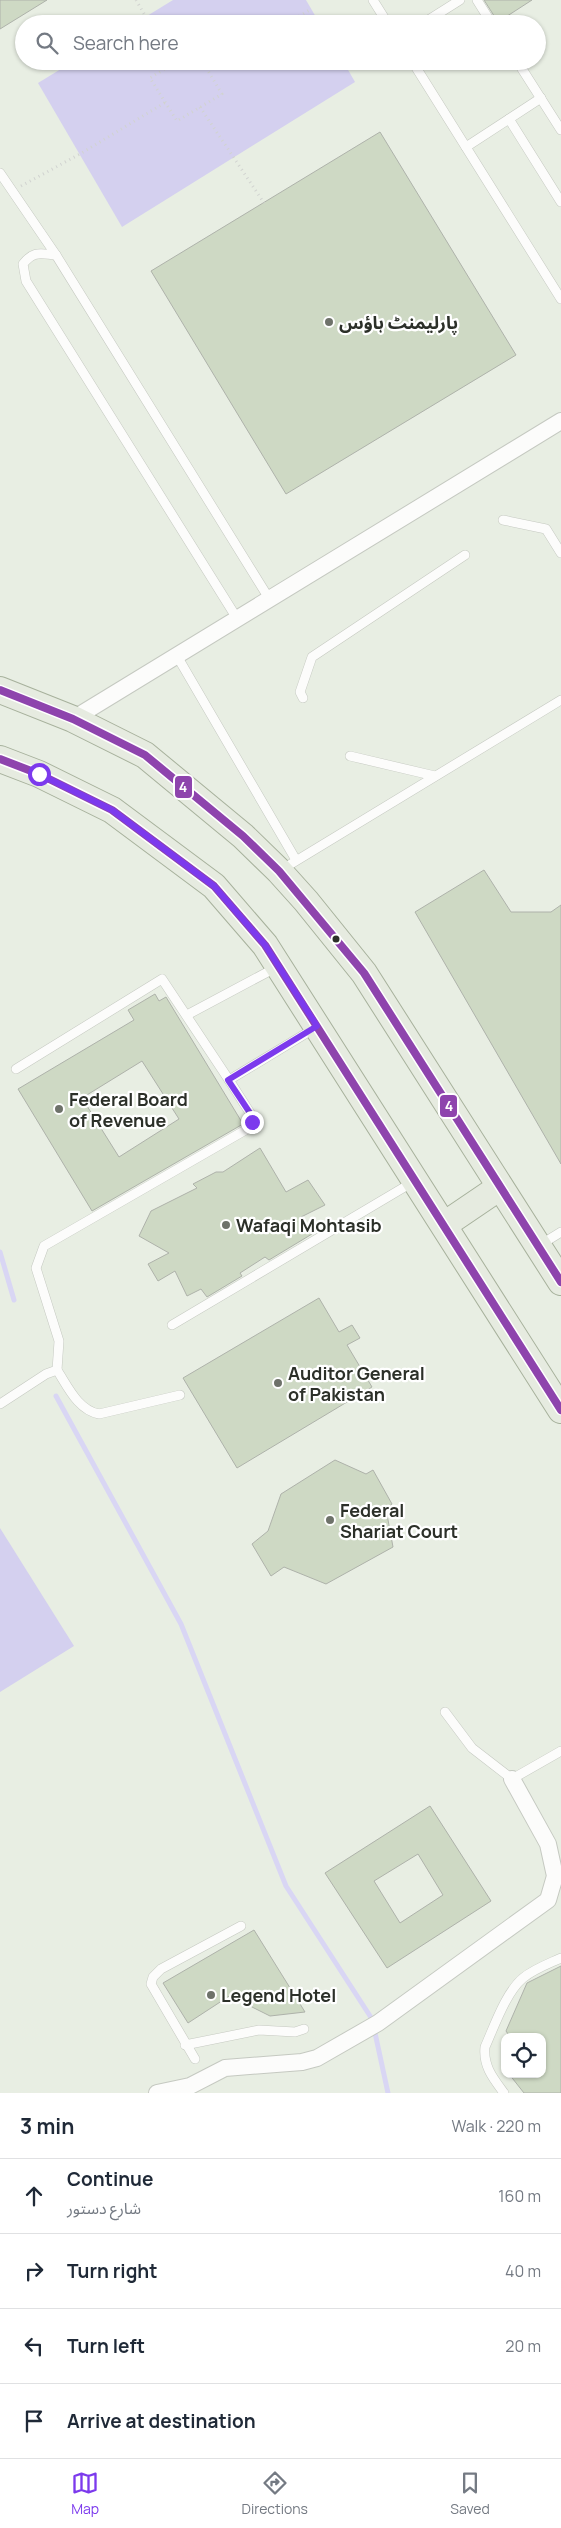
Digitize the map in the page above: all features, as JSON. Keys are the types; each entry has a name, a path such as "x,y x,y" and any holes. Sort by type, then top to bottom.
{"main road":[{"path":"0,690 73,718 145,754 243,836 288,866 306,901 364,973 561,1282"},
{"path":"0,759 39,774 112,810 214,886 265,945 561,1410"},
{"path":"444,1225 500,1187"}],"street":[{"path":"73,718 238,620 561,422"},
{"path":"158,2093 190,2086 204,2073 225,2068 302,2062 316,2058 355,2038 378,2023 548,1900 555,1876 548,1844 512,1779"}],"lane":[{"path":"373,0 382,15"},
{"path":"436,15 460,0"},
{"path":"477,0 486,15"},
{"path":"418,70 561,299"},
{"path":"523,70 561,130"},
{"path":"466,147 541,98"},
{"path":"508,119 561,202"},
{"path":"0,174 56,255 270,600"},
{"path":"56,255 37,252 29,257 23,264 26,281 238,620"},
{"path":"503,520 546,529 561,553"},
{"path":"303,698 300,692 312,657 460,556 465,555"},
{"path":"177,656 288,866 561,700"},
{"path":"350,756 435,776"},
{"path":"187,1015 278,966"},
{"path":"16,1069 162,979 252,1116 250,1128 44,1246 36,1268 59,1341 57,1370 80,1404 90,1412 99,1414 180,1396"},
{"path":"228,1080 317,1026"},
{"path":"172,1325 415,1181"},
{"path":"538,1246 561,1232"},
{"path":"0,1404 46,1374 57,1370"},
{"path":"445,1712 472,1748 512,1779 561,1750"},
{"path":"195,2059 185,2045 151,1984 153,1978 161,1970 240,1926"},
{"path":"504,2093 487,2069 484,2057 485,2047 512,1991 535,1970 561,1958"},
{"path":"185,2045 259,2030 295,2032 304,2029"}],"path":[{"path":"136,0 145,15"},
{"path":"301,15 311,9"},
{"path":"162,70 150,78 178,121 222,94 208,70"},
{"path":"12,191 80,154 166,102"},
{"path":"200,107 264,203"}],"shaded area":[{"path":"173,0 306,0 315,15 149,15"},
{"path":"59,70 348,70 355,82 122,227 38,83"},
{"path":"0,1528 74,1646 0,1692"}],"building":[{"path":"0,0 47,0 23,15 15,15 15,20 0,29"},
{"path":"484,0 532,0 509,15 494,15"},
{"path":"380,132 516,355 286,494 151,271"},
{"path":"484,870 511,912 551,912 561,905 561,1164 415,912"},
{"name":"Federal Board of Revenue","path":"155,994 159,1001 166,997 243,1124 92,1211 18,1089 134,1020 128,1010","holes":["142,1061 179,1119 119,1157 82,1098"]},
{"name":"Wafaqi Mohtasib","path":"260,1148 286,1192 308,1180 325,1205 301,1217 312,1234 269,1260 265,1257 240,1273 242,1276 207,1297 201,1289 187,1296 175,1271 158,1281 148,1264 169,1253 139,1236 151,1211 197,1188 193,1184 216,1172 223,1172"},
{"name":"Auditor General of Pakistan","path":"319,1298 339,1332 352,1325 360,1338 347,1345 372,1387 237,1468 183,1378"},
{"name":"Federal Shariat Court","path":"335,1460 366,1474 373,1470 392,1504 386,1509 393,1547 326,1584 284,1567 271,1576 252,1544 268,1531 281,1494"},
{"path":"430,1806 491,1901 387,1968 325,1873","holes":["418,1854 443,1895 400,1923 374,1881"]},
{"path":"254,1930 305,2012 270,2016 252,2007 234,1993 188,2023 163,1983"},
{"path":"561,1966 561,2093 524,2093 512,2078 546,2078 546,2033 507,2033 506,2031 527,1983"}],"waterway":[{"path":"0,1252 14,1300"},
{"path":"56,1396 181,1624 286,1886 372,2019 388,2093"}],"transit line":[{"name":"4","path":"0,690 73,719 145,755 243,836 279,871 364,973 561,1282"},
{"name":"4","path":"0,759 39,774 112,810 214,886 265,945 561,1410"}],"place":[{"name":"پارلیمنٹ ہاؤس","path":"329,322"},
{"name":"Federal Board of Revenue","path":"59,1109"},
{"name":"Wafaqi Mohtasib","path":"226,1225"},
{"name":"Auditor General of Pakistan","path":"278,1383"},
{"name":"Federal Shariat Court","path":"330,1520"},
{"name":"Legend Hotel","path":"211,1995"}],"route":[{"path":"39,774 112,810 214,886 265,945 317,1026 228,1080 252,1116 252,1122"}]}
